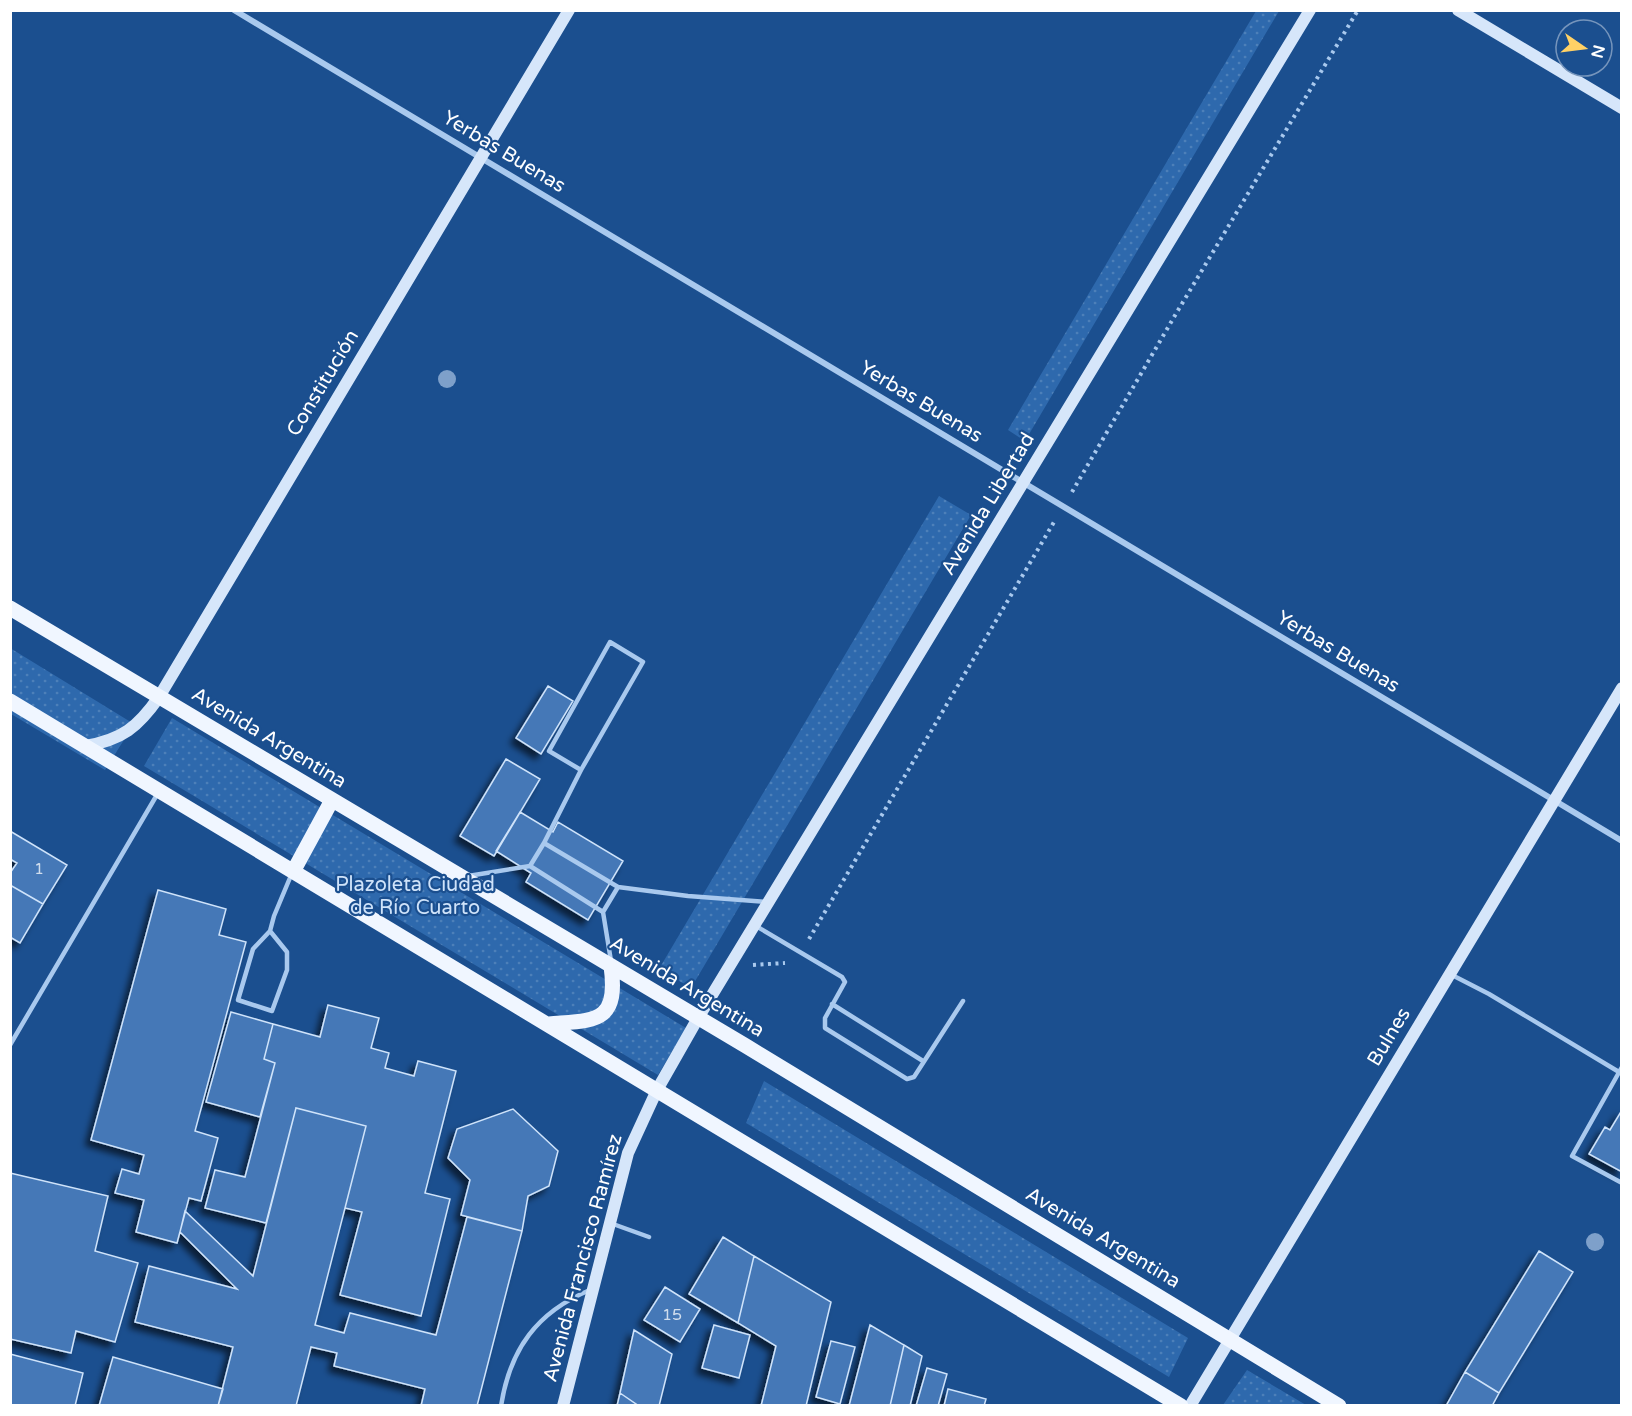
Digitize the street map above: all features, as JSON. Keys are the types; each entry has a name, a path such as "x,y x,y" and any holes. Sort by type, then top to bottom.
{"main road":[{"name":"Constitución","path":"85,746 104,743 121,736 137,725 159,697 569,10"},
{"name":"Avenida Libertad","path":"698,1018 1310,10"},
{"path":"1458,10 1622,108"},
{"name":"Avenida Argentina","path":"10,608 612,966 1339,1406"},
{"name":"Bulnes","path":"1190,1406 1622,688"},
{"path":"10,701 1181,1406"},
{"path":"294,870 332,800"},
{"path":"549,1024 588,1021 601,1016 609,1006 612,997 612,966"},
{"name":"Avenida Francisco Ramírez","path":"563,1406 628,1153 657,1090 698,1018"}],"street":[{"name":"Yerbas Buenas","path":"234,10 1622,841"}],"lane":[{"path":"530,866 581,770 643,662 610,642 549,751 581,770"},
{"path":"10,1045 160,790"},
{"path":"544,843 618,887 688,896 768,902"},
{"path":"462,877 530,866 603,912"},
{"path":"270,931 287,952 287,970 272,1011 238,1000 253,949 270,931 294,870"},
{"path":"612,966 603,912 618,887"},
{"path":"754,925 842,977 845,982 825,1018 825,1028 907,1079 914,1077 963,1001"},
{"path":"1450,974 1620,1070 1572,1156 1622,1183"},
{"path":"832,1004 923,1061"},
{"path":"610,1223 649,1237"},
{"path":"501,1406 510,1369 519,1347 526,1338 541,1320 572,1298 593,1289"}],"green space":[{"path":"1256,11 1279,11 1025,441 1008,430"},
{"path":"939,496 971,515 691,988 659,969"},
{"path":"10,648 134,724 105,770 11,714"},
{"name":"Plazoleta Ciudad de Río Cuarto","path":"172,718 686,1028 658,1075 144,766"},
{"path":"764,1081 1188,1338 1169,1377 746,1123"},
{"path":"1247,1370 1306,1405 1223,1405"}],"building":[{"path":"548,686 573,701 541,754 516,738"},
{"path":"506,759 540,779 494,856 460,836"},
{"path":"520,812 553,832 558,822 623,861 588,920 526,882 531,873 496,851"},
{"path":"10,831 67,865 43,904 10,885 10,873 17,863 10,859"},
{"path":"10,885 43,904 20,943 10,937"},
{"path":"158,890 226,909 219,935 246,942 195,1131 218,1138 201,1201 189,1198 177,1243 136,1232 144,1200 115,1193 122,1169 139,1174 144,1155 91,1140"},
{"path":"328,1005 379,1018 371,1048 389,1053 385,1068 414,1076 418,1061 456,1071 425,1193 450,1199 421,1316 340,1295 362,1212 345,1208 366,1126 296,1108 266,1223 205,1208 215,1170 245,1177 275,1063 264,1059 273,1024 320,1037"},
{"path":"231,1012 273,1024 264,1059 275,1063 260,1117 206,1102"},
{"path":"296,1108 366,1126 315,1325 344,1333 350,1313 436,1335 467,1217 522,1231 477,1406 421,1406 425,1389 334,1366 337,1353 311,1347 296,1406 218,1406 233,1347 135,1322 149,1266 237,1289 180,1232 185,1211 253,1276"},
{"path":"513,1109 558,1151 549,1186 528,1196 522,1231 461,1215 470,1180 448,1158 457,1129"},
{"path":"1622,1110 1622,1172 1589,1154 1605,1127 1610,1130"},
{"path":"10,1173 108,1196 95,1251 138,1263 115,1342 76,1331 71,1353 10,1339"},
{"path":"723,1237 754,1256 738,1323 689,1294"},
{"path":"1539,1251 1573,1272 1499,1393 1465,1372"},
{"path":"754,1256 831,1302 806,1406 761,1406 776,1346 738,1323"},
{"path":"665,1287 700,1309 680,1342 644,1320"},
{"path":"714,1325 750,1335 739,1378 702,1368"},
{"path":"870,1325 904,1345 890,1406 849,1406"},
{"path":"634,1330 672,1354 659,1406 639,1406 620,1393"},
{"path":"831,1341 855,1347 840,1404 816,1397"},
{"path":"904,1345 922,1356 910,1406 890,1406"},
{"path":"10,1354 83,1373 75,1406 10,1406"},
{"path":"113,1357 223,1389 218,1406 99,1406"},
{"path":"927,1368 947,1374 938,1406 916,1406"},
{"path":"1465,1372 1499,1393 1492,1406 1446,1406"},
{"path":"948,1389 986,1399 984,1406 944,1406"},
{"path":"620,1393 639,1406 617,1406"}]}
